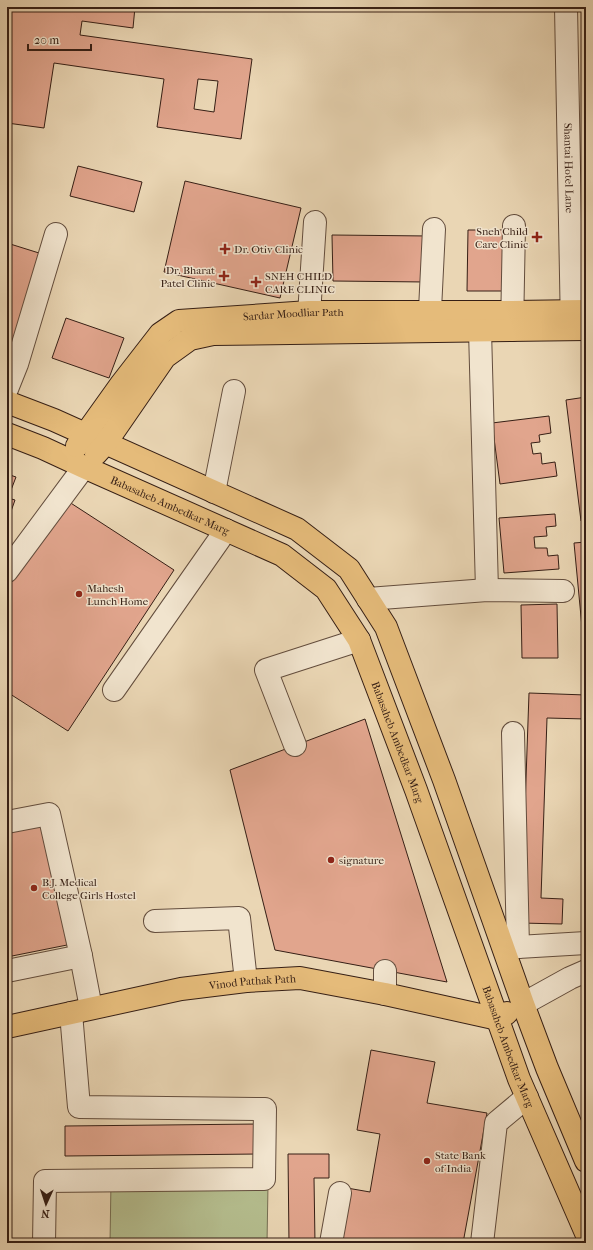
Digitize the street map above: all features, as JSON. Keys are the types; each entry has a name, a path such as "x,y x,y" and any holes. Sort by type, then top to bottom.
{"main road":[{"name":"Sardar Moodliar Path","path":"76,463 165,357 190,339 213,334 308,322 579,320"},
{"name":"Sardar Moodliar Path","path":"429,322 480,330 512,321"},
{"path":"7,402 54,420 297,529 349,569 386,627 444,780 511,949 523,1004 547,1068 586,1161"},
{"name":"Babasaheb Ambedkar Marg","path":"7,434 43,448 282,555 326,589 359,640 416,790 519,1079 586,1233"},
{"name":"Vinod Pathak Path","path":"7,1027 181,989 246,981 300,978 385,994 498,1019"},
{"path":"498,1019 523,1004"}],"street":[{"name":"Shantai Hotel Lane","path":"566,7 578,208 579,320"},
{"path":"308,322 314,222"},
{"path":"512,321 514,226"},
{"path":"429,322 434,229"},
{"path":"7,389 56,234"},
{"path":"480,330 487,590"},
{"path":"214,492 234,391"},
{"path":"7,571 76,463"},
{"path":"114,690 226,530"},
{"path":"368,599 487,590 563,591"},
{"path":"295,745 266,670 359,640"},
{"path":"513,733 511,949 586,943"},
{"path":"7,822 49,814 81,956 79,1107 265,1109 264,1180 45,1181 44,1243"},
{"path":"155,921 239,918 246,981"},
{"path":"7,971 81,956"},
{"path":"385,971 385,994"},
{"path":"523,1004 570,978 586,971"},
{"path":"482,1243 496,1123 527,1097"},
{"path":"331,1243 340,1193"}],"green space":[{"path":"111,1182 268,1185 267,1243 110,1243"}],"building":[{"path":"7,7 135,7 133,28 82,21 80,35 252,59 241,139 157,127 164,79 54,63 44,128 7,123","holes":["198,79 218,81 214,112 194,109"]},
{"path":"78,166 142,182 134,212 70,196"},
{"path":"185,181 301,208 280,298 164,272"},
{"path":"468,230 511,230 511,291 467,291"},
{"path":"332,235 429,236 426,282 333,281"},
{"path":"7,243 39,253 13,344 7,342"},
{"path":"66,318 124,338 109,378 52,358"},
{"path":"586,397 586,521 581,521 566,400"},
{"path":"549,416 551,433 539,435 540,442 531,443 533,454 541,453 542,464 555,462 557,476 500,484 492,423"},
{"path":"7,474 16,477 8,498 15,500 9,517 7,516"},
{"path":"63,498 174,570 68,731 7,692 7,583"},
{"path":"555,514 556,526 546,527 547,536 534,537 535,548 547,548 548,556 558,555 559,569 504,573 499,518"},
{"path":"586,542 586,659 585,659 574,543"},
{"path":"557,604 558,658 522,658 521,605"},
{"path":"529,693 586,695 586,719 547,718 541,898 563,899 562,924 521,923"},
{"name":"signature","path":"365,719 447,982 275,950 230,770"},
{"name":"B.J. Medical College Girls Hostel","path":"47,825 72,944 7,957 7,833"},
{"name":"State Bank of India","path":"371,1050 435,1062 427,1103 487,1113 463,1243 337,1243 347,1188 370,1192 380,1134 357,1130"},
{"path":"260,1124 260,1154 65,1156 65,1126"},
{"path":"288,1154 329,1154 329,1178 314,1178 315,1243 289,1243"}],"place":[{"name":"Sneh Child Care Clinic","path":"537,237"},
{"name":"Dr. Otiv Clinic","path":"225,249"},
{"name":"Dr. Bharat Patel Clinic","path":"224,276"},
{"name":"SNEH CHILD CARE CLINIC","path":"256,282"},
{"name":"Mahesh Lunch Home","path":"79,594"},
{"name":"signature","path":"331,860"},
{"name":"B.J. Medical College Girls Hostel","path":"34,888"},
{"name":"State Bank of India","path":"427,1161"}]}
